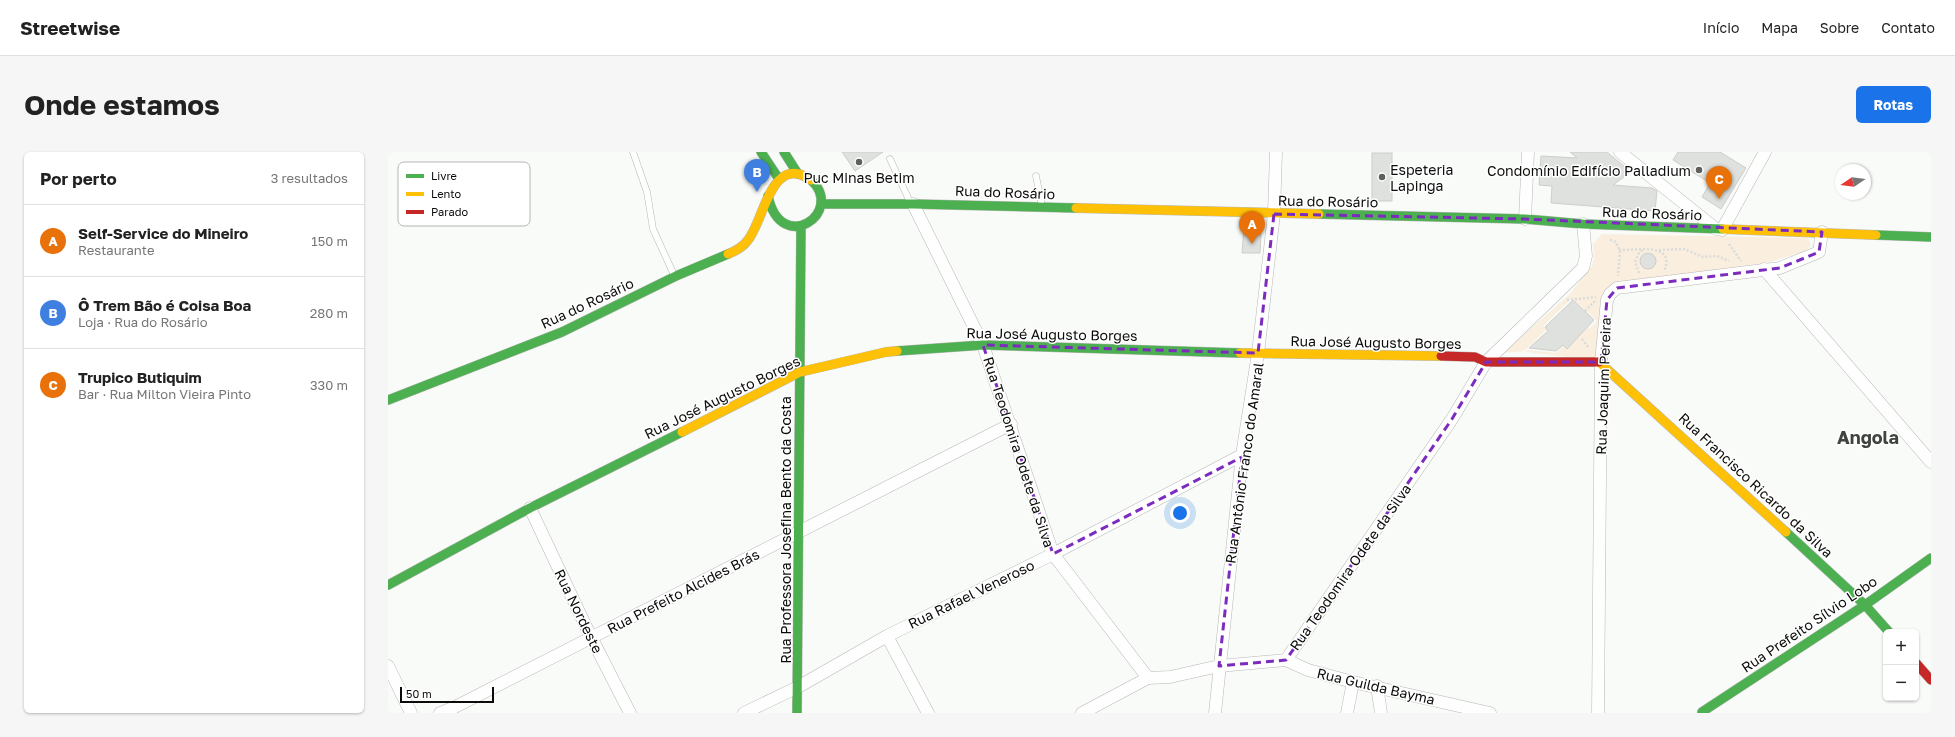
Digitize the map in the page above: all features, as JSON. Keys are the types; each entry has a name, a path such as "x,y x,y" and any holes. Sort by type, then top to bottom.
{"street":[{"path":"761,152 778,179"},
{"path":"784,152 798,174"},
{"name":"Rua Antônio Franco do Amaral","path":"1215,713 1242,455 1258,354 1274,214 1276,152"},
{"path":"1525,219 1528,152"},
{"path":"1620,152 1719,230 1765,152"},
{"path":"788,174 798,174 808,178 816,184 820,194 821,204 817,214 810,222 801,226 791,227 781,223 773,216 769,207 768,196 778,179 788,174"},
{"name":"Rua do Rosário","path":"388,400 562,332 675,276 743,247 757,228 768,196"},
{"name":"Rua do Rosário","path":"821,204 912,204 1525,219 1583,224 1931,237"},
{"name":"Rua Teodomira Odete da Silva","path":"912,204 983,345 1011,424 1053,554 1148,678 1170,677 1219,666 1286,660 1452,419 1486,362 1583,268 1586,256 1583,224"},
{"name":"Rua Professora Josefina Bento da Costa","path":"797,713 801,226"},
{"path":"1617,288 1780,268 1819,252 1822,232"},
{"path":"1764,270 1931,462"},
{"name":"Rua Joaquim Pereira","path":"1598,713 1601,362 1608,300 1610,294 1617,288"},
{"name":"Rua José Augusto Borges","path":"388,585 530,508 800,372 886,352 983,345 1258,354 1475,357 1486,362 1601,362"},
{"name":"Rua Francisco Ricardo da Silva","path":"1601,362 1865,605 1886,629"},
{"name":"Rua Prefeito Alcides Brás","path":"440,713 591,638 1011,424"},
{"name":"Rua Rafael Veneroso","path":"744,713 798,687 887,636 1053,554 1242,455"},
{"name":"Rua Nordeste","path":"530,508 591,638 630,713"},
{"name":"Rua Prefeito Sílvio Lobo","path":"1701,713 1865,605 1931,558"},
{"path":"887,636 928,713"},
{"name":"Rua Guilda Bayma","path":"1286,660 1308,670 1353,682 1377,686 1490,713"},
{"path":"1918,665 1931,680"},
{"path":"388,666 411,713"},
{"path":"1082,713 1148,678"},
{"path":"1347,713 1353,682"},
{"path":"1377,686 1381,713"},
{"path":"1701,713 1707,713"}],"lane":[{"path":"633,152 647,192 653,229 675,276"},
{"path":"890,159 912,204"},
{"path":"1036,176 1043,207"}],"path":[{"path":"1617,288 1620,263 1619,250 1616,242 1607,239 1620,238"},
{"path":"1735,240 1727,240 1742,262"},
{"path":"1619,250 1643,250 1651,248 1659,250 1684,249 1702,257 1718,256 1731,262"},
{"path":"1641,275 1635,262 1639,253 1643,250"},
{"path":"1659,250 1666,264 1662,273"},
{"path":"1736,262 1747,262"},
{"path":"1585,311 1598,297"}],"highlighted area":[{"path":"1274,214 1525,219 1822,232 1819,252 1780,268 1617,288 1607,300 1601,362 1486,362 1452,419 1286,660 1219,666 1242,457 1053,554 983,345 1258,353"}],"shaded area":[{"path":"1602,234 1808,238 1811,245 1806,251 1770,262 1616,284 1599,361 1526,352 1527,350 1556,353 1563,346 1567,349 1588,327 1590,328 1597,321 1572,298 1543,326 1546,330 1524,351 1503,353 1569,295 1592,266 1594,259 1593,244"}],"building":[{"name":"Puc Minas Betim","path":"842,152 883,152 855,171"},
{"path":"1570,152 1607,152 1631,172 1613,185 1652,188 1657,191 1655,211 1551,203 1552,186 1539,185 1541,156 1577,158"},
{"path":"1678,152 1720,152 1746,168 1721,209 1702,197 1710,183 1673,160"},
{"name":"Espeteria Lapinga","path":"1372,153 1392,153 1392,201 1372,201"},
{"path":"1244,228 1257,228 1261,234 1260,253 1242,253"},
{"path":"1648,253 1654,255 1656,261 1654,267 1648,269 1642,267 1640,261 1642,255"},
{"path":"1573,300 1594,320 1567,349 1563,345 1556,351 1529,348 1548,331 1545,327"}],"traffic: fast":[{"path":"761,152 779,179"},
{"path":"784,152 798,174"},
{"path":"768,196 775,214 785,224 797,226 808,223 816,215 821,205 820,192 811,180"},
{"path":"821,204 913,204 1076,208"},
{"path":"1319,214 1525,219 1583,224 1723,229"},
{"path":"797,713 801,226"},
{"path":"1876,235 1931,237"},
{"path":"388,400 562,332 676,276 728,254"},
{"path":"897,351 983,345 1240,353"},
{"path":"388,585 530,508 682,432"},
{"path":"1786,532 1865,605 1886,629"},
{"path":"1702,712 1865,605 1931,558"}],"traffic: slow":[{"path":"728,254 734,252 748,240 754,231 770,192 778,182 787,175 797,174 811,180"},
{"path":"1076,208 1319,214"},
{"path":"1723,229 1876,235"},
{"path":"682,432 800,372 886,352 897,351"},
{"path":"1240,353 1441,356"},
{"path":"1599,362 1786,532"}],"traffic: jam":[{"path":"1441,356 1475,357 1486,362 1599,362"},
{"path":"1918,665 1931,680"}],"place":[{"name":"Puc Minas Betim","path":"859,162"},
{"name":"Condomínio Edifício Palladium","path":"1699,170"},
{"name":"Espeteria Lapinga","path":"1382,177"},
{"name":"Ô Trem Bão é Coisa Boa","path":"757,192"},
{"name":"Trupico Butiquim","path":"1719,199"},
{"name":"Self-Service do Mineiro","path":"1252,244"}],"district":[{"name":"Angola","path":"1868,437"}]}
